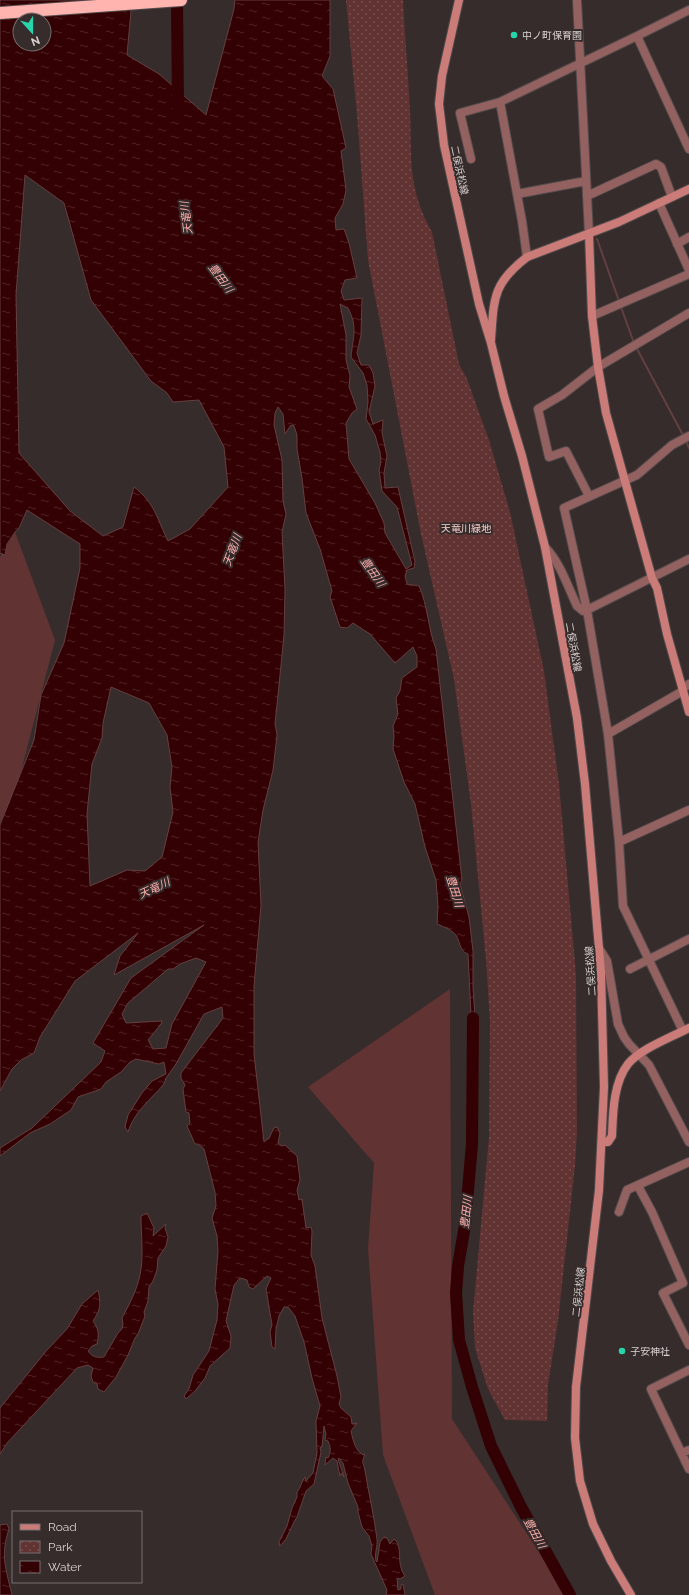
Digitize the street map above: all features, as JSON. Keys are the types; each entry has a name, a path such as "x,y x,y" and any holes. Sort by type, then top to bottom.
{"highway":[{"path":"0,13 181,0"}],"main road":[{"name":"二俣浜松線","path":"459,0 442,76 440,104 444,145 479,304 522,456 545,547 577,718 587,806 599,948 604,1087 598,1204 576,1387 575,1438 580,1481 593,1524 631,1595"},
{"name":"二俣浜松線","path":"491,343 496,293 504,278 527,257 619,222 689,189"},
{"path":"589,234 592,316 598,367 606,413 652,578 657,588 667,634 686,686 689,712"},
{"path":"602,1142 608,1142 612,1136 619,1081 628,1064 639,1055 686,1030"}],"street":[{"path":"577,0 589,234"},
{"path":"471,159 460,113 500,102 689,10"},
{"path":"637,36 689,148"},
{"path":"500,102 527,257"},
{"path":"587,196 656,164 661,167 672,197"},
{"path":"517,194 586,181"},
{"path":"659,203 689,270"},
{"path":"677,244 689,237"},
{"path":"592,316 689,274"},
{"path":"589,496 566,451 550,457 538,409 562,395 598,367 689,313"},
{"path":"686,437 672,445 637,475 564,508 587,610 608,734 619,842 623,906 649,960 686,1030"},
{"path":"545,547 557,563 577,606 583,611 689,559"},
{"path":"608,734 681,692 686,686"},
{"path":"619,842 689,810"},
{"path":"630,969 689,938"},
{"path":"599,948 607,961 618,1024 626,1040 649,1065 689,1142"},
{"path":"619,1212 627,1190 689,1162"},
{"path":"638,1186 652,1212 683,1283 663,1292 689,1345"},
{"path":"689,1370 651,1389 685,1451 689,1469"}],"green space":[{"name":"天竜川緑地","path":"346,0 403,0 410,110 411,158 415,187 418,201 432,232 459,364 467,379 489,440 510,512 544,671 559,784 576,975 577,1132 575,1166 558,1321 548,1385 547,1421 505,1420 488,1389 475,1348 473,1312 489,1137 490,1021 486,960 471,804 454,679 421,534 368,260 357,114"},
{"path":"15,532 55,640 17,787 0,823 0,557"},
{"path":"450,989 452,1419 567,1595 435,1595 383,1455 368,1249 374,1163 308,1087"}],"water":[{"path":"0,0 132,0 127,55 159,74 206,115 234,9 235,0 330,0 330,56 322,76 333,89 346,148 341,151 346,190 343,204 335,218 336,230 344,229 349,243 357,278 345,280 341,291 344,300 362,298 361,335 357,353 361,365 369,365 373,373 375,386 369,412 373,424 383,420 382,433 387,456 384,473 385,488 398,487 415,562 414,568 407,570 405,576 407,584 419,586 436,649 462,880 460,884 469,917 473,951 473,987 476,1033 472,1035 468,954 461,948 458,938 454,933 437,924 438,906 436,880 425,847 415,804 404,782 393,749 393,726 398,714 396,698 400,691 402,678 417,667 417,656 413,647 395,663 370,634 353,623 347,628 340,627 330,597 332,591 320,549 306,513 297,449 297,435 294,426 291,425 285,434 283,414 278,407 275,413 274,425 282,460 283,501 286,514 282,532 285,589 284,635 275,723 277,735 273,770 263,810 258,842 261,905 254,986 254,1054 264,1142 269,1138 274,1128 277,1127 280,1133 278,1143 282,1146 285,1145 297,1156 300,1180 297,1190 299,1200 302,1199 306,1228 311,1227 312,1231 311,1255 315,1266 322,1318 341,1397 339,1404 341,1408 351,1417 352,1424 357,1423 351,1431 358,1450 363,1455 365,1454 363,1462 377,1539 375,1555 376,1561 377,1562 380,1542 384,1537 387,1538 390,1544 394,1539 399,1546 400,1566 405,1576 400,1579 397,1578 398,1590 401,1589 401,1585 403,1584 405,1595 386,1595 387,1590 371,1554 372,1546 369,1536 362,1527 358,1507 348,1483 343,1463 339,1458 338,1459 344,1477 342,1473 340,1476 337,1461 333,1458 325,1465 326,1457 328,1458 330,1453 330,1446 328,1441 325,1440 326,1434 324,1426 322,1447 320,1448 321,1452 314,1484 306,1491 297,1517 286,1539 280,1546 279,1542 287,1526 297,1497 297,1492 305,1477 306,1481 313,1473 317,1453 316,1421 320,1406 304,1342 295,1316 288,1307 284,1307 279,1316 276,1329 275,1349 272,1347 270,1332 272,1325 266,1289 271,1278 267,1276 253,1289 249,1287 247,1280 240,1278 234,1285 226,1321 231,1336 230,1348 210,1366 205,1378 195,1391 186,1399 184,1396 189,1389 193,1375 209,1351 217,1320 218,1304 215,1289 218,1251 217,1236 212,1218 216,1206 215,1192 204,1149 198,1144 195,1144 187,1126 190,1123 189,1113 186,1112 183,1089 185,1085 181,1078 181,1073 223,1018 222,1007 204,1014 176,1064 166,1078 164,1084 134,1118 128,1132 125,1127 128,1115 142,1093 152,1081 166,1074 164,1062 159,1064 136,1059 130,1062 121,1072 106,1082 101,1089 78,1097 71,1110 50,1124 30,1133 0,1156 0,1148 32,1128 101,1062 105,1051 93,1043 131,978 204,925 114,975 120,956 138,933 75,981 40,1037 34,1053 21,1060 12,1069 0,1091 0,825 34,740 41,695 64,643 80,568 80,544 27,510 19,528 7,544 5,555 0,553","holes":["25,175 64,203 91,300 151,381 167,393 173,402 199,400 224,447 228,487 190,529 168,541 151,505 147,499 134,487 123,527 103,536 70,511 19,453 16,295","340,304 348,308 353,321 354,332 351,357 363,373 367,385 368,402 366,419 375,435 380,452 381,462 379,470 382,491 397,507 412,565 406,569 385,533 384,523 375,503 349,459 346,423 352,413 357,409 349,387 350,376 346,360 346,335","111,687 149,703 167,735 172,767 170,787 173,812 162,857 145,871 127,870 90,886 87,814 92,764 102,738 103,723","196,958 206,962 172,1024 166,1048 153,1049 148,1040 162,1021 126,1023 122,1014 128,1003 168,969 173,969 180,964"]},
{"path":"147,1213 154,1228 153,1236 166,1224 165,1228 168,1237 166,1246 158,1258 157,1270 149,1287 148,1301 144,1312 145,1316 138,1334 116,1377 104,1392 98,1389 97,1384 93,1382 91,1376 93,1368 88,1365 77,1368 7,1443 0,1454 0,1408 47,1350 67,1329 82,1304 98,1290 100,1306 93,1321 97,1329 98,1341 97,1344 92,1346 88,1351 93,1356 104,1357 118,1333 122,1329 122,1318 139,1281 142,1253 141,1216"},
{"path":"7,1524 9,1529 4,1555 12,1595 0,1595 0,1525"}],"waterway":[{"name":"天竜川","path":"177,0 178,107"},
{"path":"597,239 619,301"},
{"path":"621,307 634,343"},
{"path":"636,347 684,437"},
{"path":"686,441 689,448"},
{"name":"豊田川","path":"473,1018 472,1144 465,1225 458,1266 456,1293 459,1340 491,1446 521,1507 570,1595"}],"place":[{"name":"中ノ町保育園","path":"514,35"},
{"name":"子安神社","path":"622,1351"}]}
